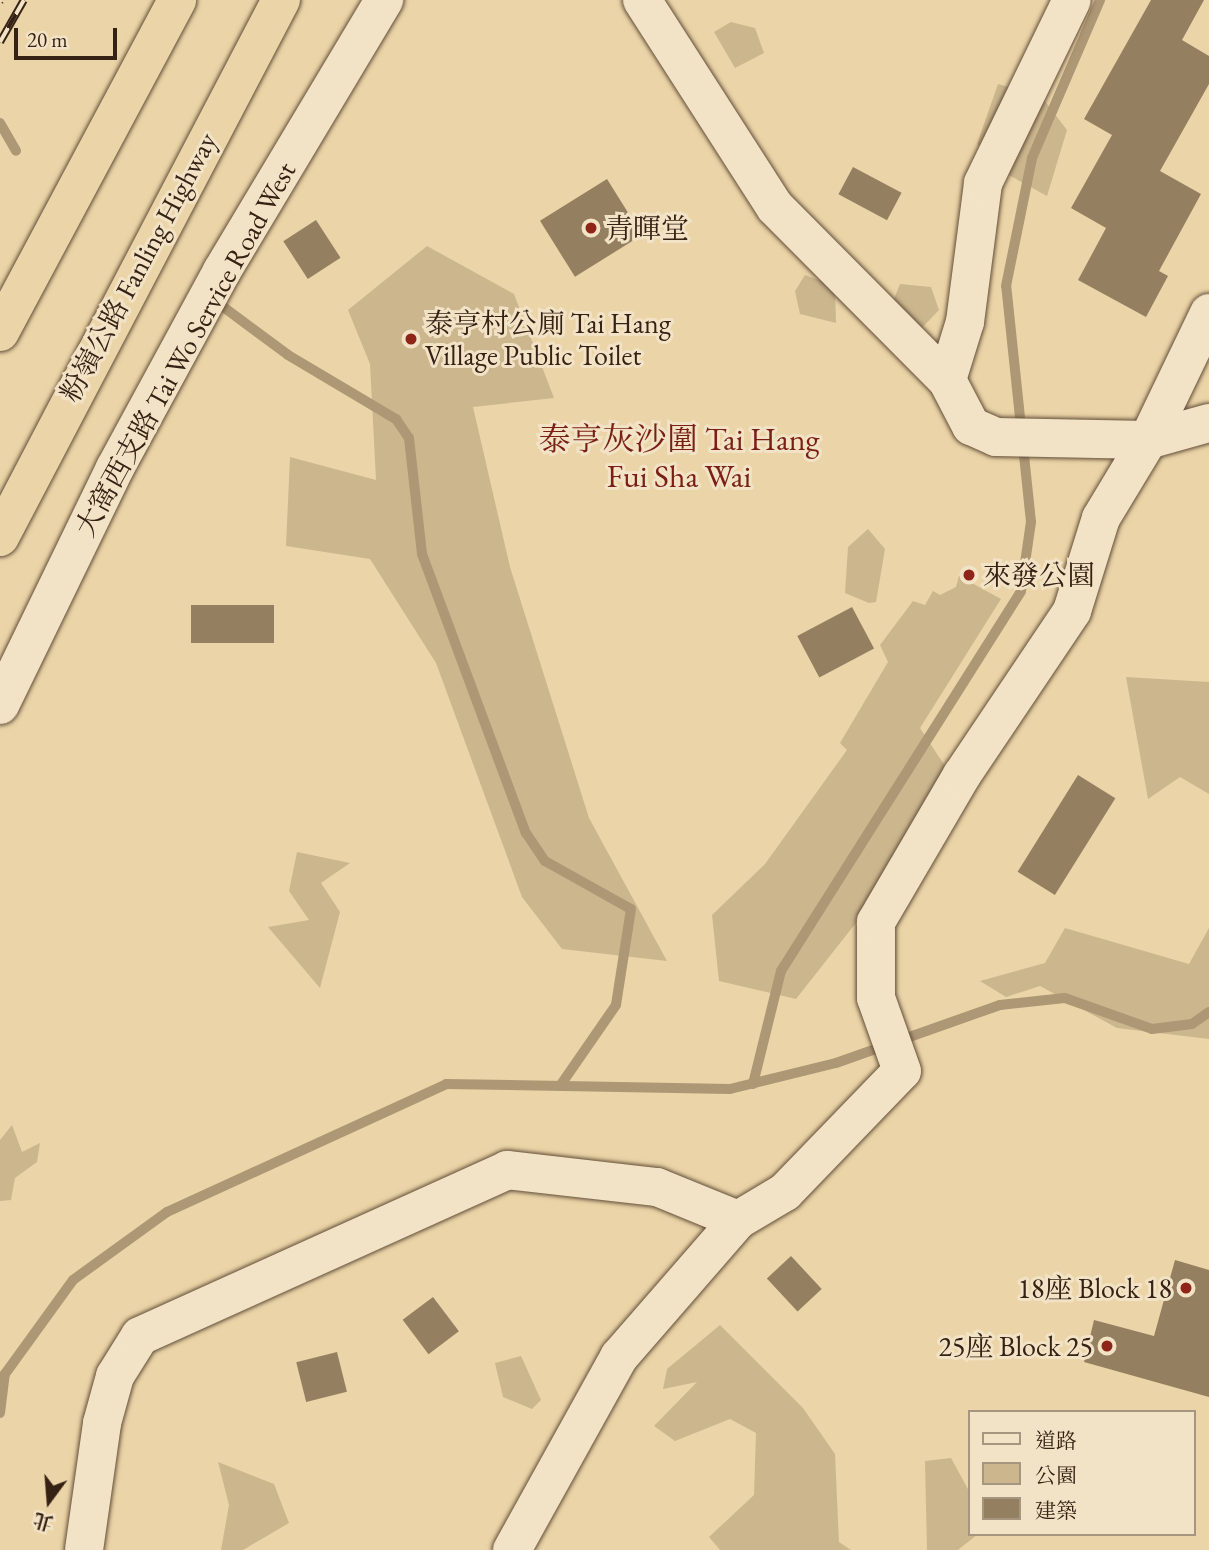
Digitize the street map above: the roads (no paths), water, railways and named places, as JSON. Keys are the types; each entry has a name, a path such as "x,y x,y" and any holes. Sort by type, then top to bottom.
{"highway":[{"path":"0,332 177,0"},
{"name":"粉嶺公路 Fanling Highway","path":"0,537 281,0"}],"street":[{"name":"大窩西支路 Tai Wo Service Road West","path":"0,705 140,421 384,0"},
{"path":"642,0 775,206 947,380 971,426 996,437 1148,440 1209,423"},
{"path":"947,380 965,322 983,183 1072,0"},
{"path":"512,1550 619,1357 738,1220 785,1192 902,1071 876,998 876,922 961,775 1072,611 1101,518 1148,440 1209,313"},
{"path":"84,1550 102,1423 115,1376 140,1336 507,1170 657,1186 738,1220"}],"waterway":[{"path":"753,1084 781,971 1021,591 1031,522 1006,286 1032,158 1100,0"},
{"path":"0,123 16,151"},
{"path":"214,300 288,355 396,419 409,438 422,554 526,833 545,861 631,909 616,1005 560,1086"},
{"path":"0,1413 5,1374 73,1280 167,1212 446,1084 730,1089 836,1063 1000,1005 1065,998 1152,1029 1192,1024 1209,1012"}],"railway":[{"path":"0,42 24,0"}],"place":[{"name":"青暉堂","path":"591,228"},
{"name":"泰亨村公廁 Tai Hang Village Public Toilet","path":"411,339"},
{"name":"來發公園","path":"969,575"},
{"name":"18座 Block 18","path":"1186,1288"},
{"name":"25座 Block 25","path":"1107,1346"}],"district":[{"name":"泰亨灰沙圍 Tai Hang Fui Sha Wai","path":"679,458"}]}
